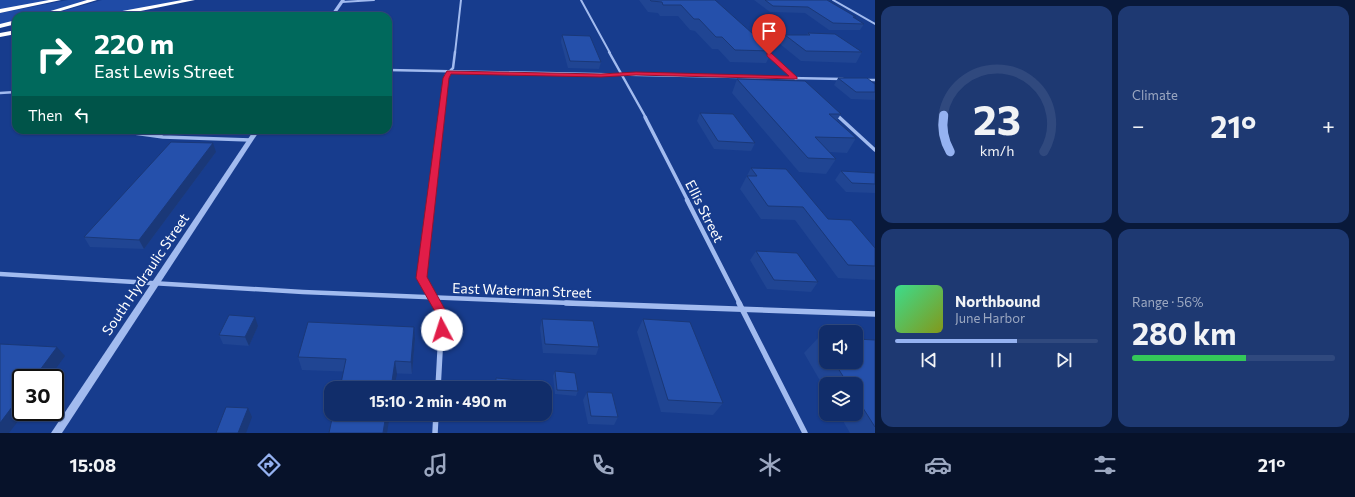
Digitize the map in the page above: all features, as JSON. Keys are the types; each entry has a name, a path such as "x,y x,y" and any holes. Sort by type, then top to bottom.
{"highway":[{"path":"0,11 58,0"},
{"path":"51,12 94,0"},
{"path":"128,12 192,0"},
{"path":"0,26 12,23"},
{"path":"0,35 12,33"}],"street":[{"path":"335,12 343,1 374,0"},
{"path":"438,381 442,315 422,278 446,78 453,68 461,0"},
{"name":"Ellis Street","path":"582,0 653,132 805,433"},
{"path":"833,0 875,24"},
{"path":"764,49 801,84"},
{"path":"392,70 848,79"},
{"path":"863,80 875,80"},
{"path":"0,93 12,92"},
{"path":"830,109 875,150"},
{"path":"130,134 161,137 250,140"},
{"name":"South Hydraulic Street","path":"56,433 254,134"},
{"name":"East Waterman Street","path":"0,274 432,297 875,314"},
{"path":"435,433 436,421"}],"shaded area":[{"path":"0,0 53,0 0,10"},
{"path":"68,0 89,0 48,12 12,12 12,22 0,25 0,13"},
{"path":"102,0 187,0 121,12 59,12"}],"building":[{"path":"650,0 715,0 772,51 735,50 722,37 716,37 699,19 694,19 681,5 663,5 662,2"},
{"path":"765,0 827,0 856,17 853,17 864,24 833,23 808,7 773,6"},
{"path":"808,33 835,34 862,52 806,51 785,35 810,35"},
{"path":"562,35 590,36 601,62 570,61"},
{"path":"838,78 867,78 875,84 875,92 856,92"},
{"path":"737,79 805,81 841,114 829,114 856,138 815,137 836,159 808,158"},
{"path":"700,113 733,114 755,143 718,141"},
{"path":"171,142 213,143 139,240 84,237"},
{"path":"751,168 786,169 828,219 851,220 875,248 875,266 848,265 803,207 768,206 747,176 757,176"},
{"path":"841,171 875,173 875,184 852,183"},
{"path":"756,251 797,253 818,282 774,280"},
{"path":"229,315 255,317 245,337 219,335"},
{"path":"542,319 593,321 599,347 545,344"},
{"path":"643,319 690,322 723,403 668,400"},
{"path":"308,322 414,327 411,362 395,361 392,381 341,381 346,359 298,357"},
{"path":"863,339 875,340 875,427 863,408 863,377 844,377 838,369 863,369"},
{"path":"0,344 57,347 41,369 12,369 12,407 0,423"},
{"path":"555,371 575,373 578,391 557,390"},
{"path":"496,378 532,381 496,381"},
{"path":"587,392 612,393 618,417 591,416"},
{"path":"226,407 248,408 238,433 216,433"},
{"path":"332,421 385,421 383,433 329,433"}],"route":[{"path":"442,330 442,315 422,278 446,75 449,72 601,75 636,74 795,78 769,55"}]}
